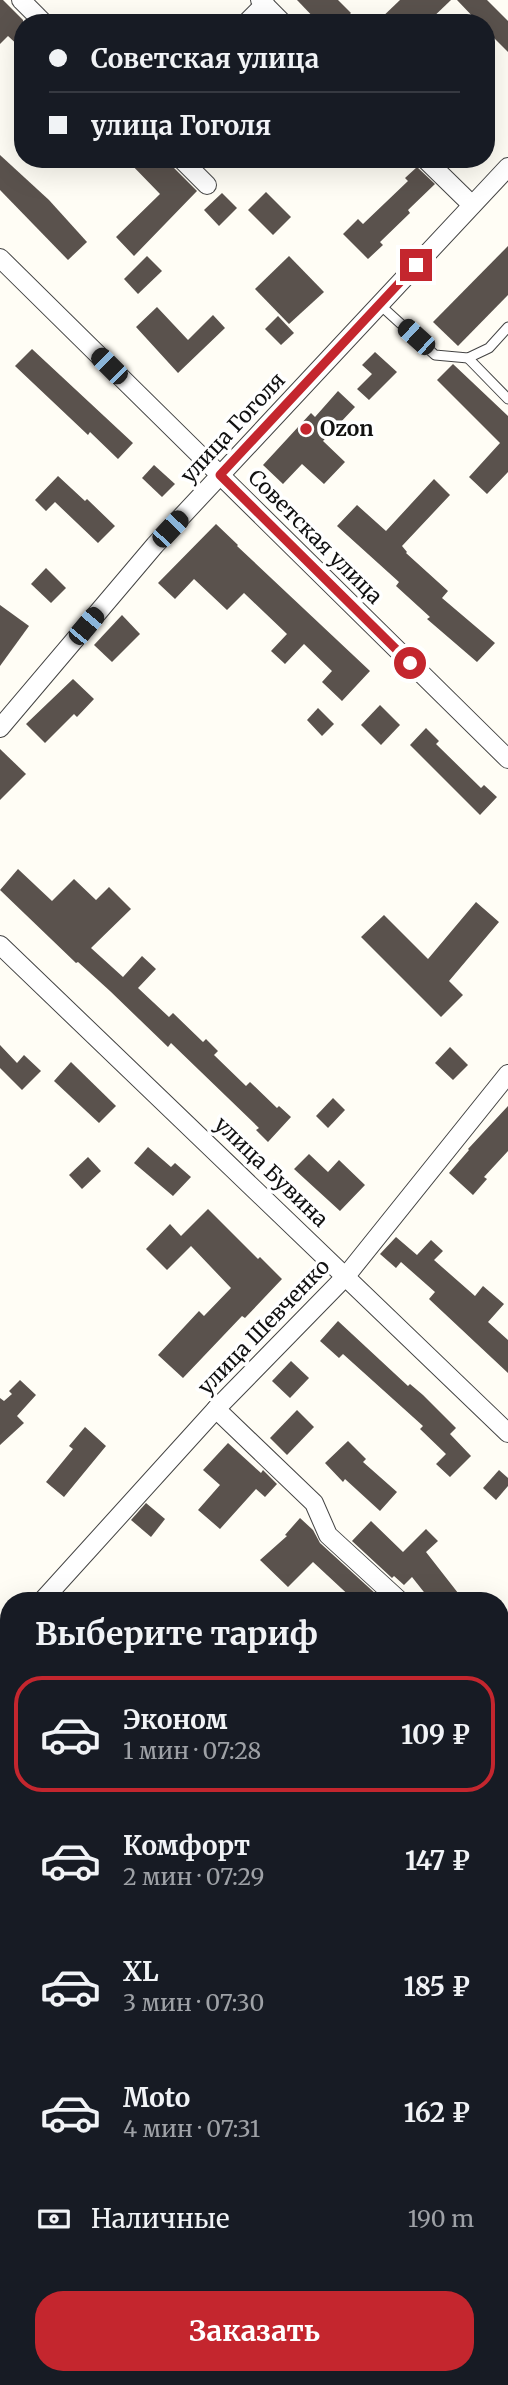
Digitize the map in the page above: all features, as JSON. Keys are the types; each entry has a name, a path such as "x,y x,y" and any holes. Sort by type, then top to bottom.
{"street":[{"path":"21,0 35,14"},
{"name":"улица Гоголя","path":"0,728 155,545 508,167"},
{"path":"190,168 207,185"},
{"path":"434,168 472,205"},
{"name":"Советская улица","path":"0,258 508,759"},
{"name":"улица Бувина","path":"0,945 508,1433"},
{"name":"улица Шевченко","path":"50,1592 216,1409 346,1276 508,1074"},
{"path":"216,1409 314,1503 328,1535 390,1592"}],"lane":[{"path":"379,304 435,355 468,358 489,348 508,327"},
{"path":"468,358 508,399"}],"building":[{"path":"0,0 3,0 17,14 14,14 14,42 8,36 0,44"},
{"path":"297,0 338,0 351,13 350,14 310,14"},
{"path":"400,0 451,0 436,14 385,14"},
{"path":"457,0 487,0 508,21 508,52 495,39 495,14 470,14"},
{"path":"0,155 49,200 87,242 68,260 0,190"},
{"path":"135,168 174,168 197,191 134,256 116,237 160,194"},
{"path":"418,168 435,184 408,210 410,213 380,242 383,245 368,259 343,234 358,219 363,224 408,181 405,178"},
{"path":"266,192 291,217 273,235 248,210"},
{"path":"222,193 237,208 219,226 204,210"},
{"path":"508,246 508,295 458,346 433,322"},
{"path":"147,256 162,271 138,294 124,279"},
{"path":"289,256 324,292 289,324 255,289"},
{"path":"157,307 188,340 213,315 225,328 178,373 136,327"},
{"path":"278,316 294,333 281,345 265,329"},
{"path":"32,349 133,443 118,459 90,432 88,435 15,366"},
{"path":"375,352 397,372 369,400 357,389 372,374 362,365"},
{"path":"453,364 508,416 508,472 487,494 469,477 500,443 437,380"},
{"path":"338,391 355,407 323,441 345,462 324,484 302,464 283,484 263,465 311,413 315,417"},
{"path":"154,465 175,484 162,497 142,478"},
{"path":"58,476 115,526 98,543 55,502 46,511 35,500"},
{"path":"434,479 450,495 402,546 406,553 448,591 442,598 495,643 477,662 427,619 430,617 396,586 399,582 337,526 357,505 386,531"},
{"path":"216,524 370,671 342,701 322,682 332,671 304,644 285,664 271,651 287,634 244,593 227,610 194,579 175,599 158,583"},
{"path":"46,568 66,588 51,603 31,584"},
{"path":"0,605 29,626 0,666"},
{"path":"122,615 140,634 112,662 94,645"},
{"path":"73,679 94,699 77,717 74,714 45,743 26,724"},
{"path":"380,705 400,725 381,745 361,725"},
{"path":"318,708 334,724 322,736 307,720"},
{"path":"426,728 439,741 436,744 481,788 484,785 497,797 480,815 410,745"},
{"path":"0,749 26,774 0,800"},
{"path":"18,869 52,901 74,879 96,900 109,887 131,909 91,948 123,977 142,956 156,969 138,988 169,1017 173,1013 203,1042 206,1039 218,1051 214,1055 246,1086 250,1082 277,1108 279,1106 291,1117 268,1142 256,1130 259,1128 171,1043 168,1047 0,890"},
{"path":"476,902 499,922 449,981 463,995 441,1017 361,937 384,915 428,959"},
{"path":"0,1045 17,1063 24,1055 41,1071 22,1090 0,1068"},
{"path":"450,1047 468,1065 453,1080 435,1063"},
{"path":"71,1062 116,1106 99,1123 54,1081"},
{"path":"333,1098 345,1110 328,1128 316,1116"},
{"path":"508,1106 508,1151 484,1177 487,1179 473,1195 449,1173"},
{"path":"148,1147 171,1167 175,1163 191,1177 173,1196 134,1163"},
{"path":"309,1154 328,1172 339,1160 365,1185 340,1211 294,1169"},
{"path":"88,1157 101,1171 82,1189 69,1175"},
{"path":"208,1209 282,1279 245,1318 242,1316 183,1378 158,1355 199,1311 204,1316 231,1288 191,1246 167,1270 146,1249 170,1224 181,1236"},
{"path":"396,1237 417,1255 431,1240 443,1251 434,1260 475,1296 483,1286 504,1304 488,1322 508,1340 508,1373 429,1299 435,1292 401,1262 396,1268 380,1254"},
{"path":"338,1321 408,1386 410,1384 423,1395 456,1428 450,1434 471,1456 450,1477 436,1464 446,1454 420,1429 423,1426 343,1354 339,1358 320,1341"},
{"path":"291,1361 309,1378 290,1398 272,1381"},
{"path":"20,1380 36,1395 17,1416 24,1423 0,1445 0,1398 4,1401 12,1394 9,1391"},
{"path":"297,1410 314,1427 287,1455 270,1438"},
{"path":"85,1427 106,1446 64,1497 46,1482 73,1449 69,1446"},
{"path":"348,1441 366,1459 363,1462 397,1492 380,1511 345,1479 343,1482 325,1463"},
{"path":"228,1443 277,1484 265,1497 256,1489 220,1529 198,1510 220,1485 203,1470"},
{"path":"499,1470 508,1478 508,1486 496,1500 483,1488"},
{"path":"146,1503 165,1519 151,1537 131,1520"},
{"path":"300,1518 313,1530 320,1543 374,1592 345,1592 313,1562 288,1587 260,1560 287,1536 285,1535"},
{"path":"371,1521 403,1552 426,1529 438,1541 426,1552 457,1592 424,1592 412,1577 404,1585 394,1576 392,1578 352,1541"}],"place":[{"name":"Ozon","path":"306,429"}],"route":[{"path":"410,663 220,475 416,265"}]}
